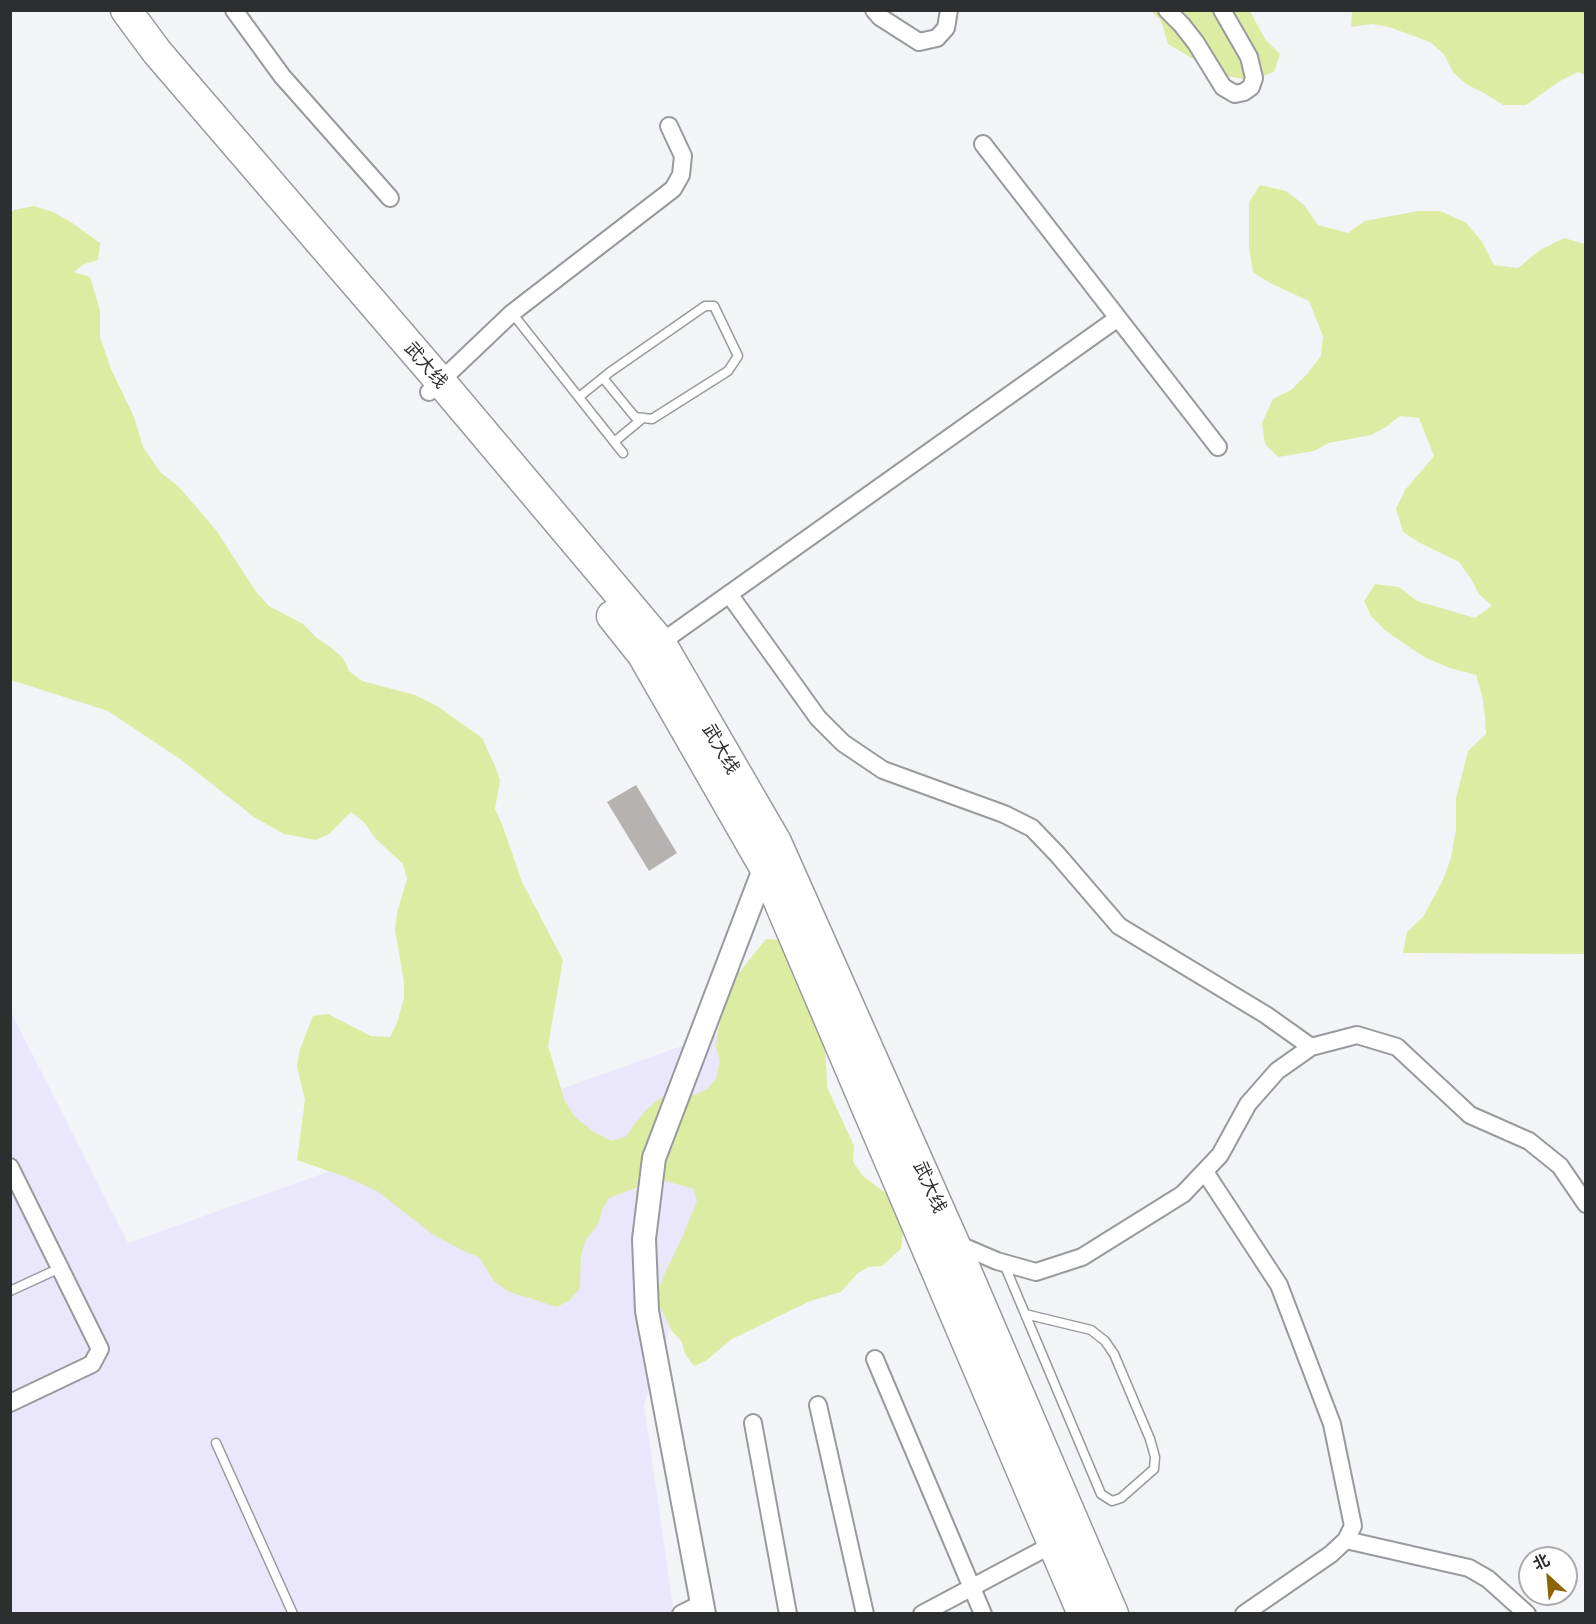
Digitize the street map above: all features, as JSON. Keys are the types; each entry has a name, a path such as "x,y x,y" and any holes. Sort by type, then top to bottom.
{"highway":[{"name":"武大线","path":"106,10 144,60 434,386"},
{"name":"武大线","path":"126,10 157,52 652,649 770,854 954,1243 1065,1537 1083,1614"},
{"name":"武大线","path":"770,854 1065,1537 1113,1614"}],"street":[{"path":"234,10 282,76 390,198"},
{"path":"874,10 880,17 919,42 937,38 946,28 950,10"},
{"path":"1167,10 1196,43 1223,87 1235,94 1251,87 1254,78 1249,57 1222,10"},
{"path":"434,386 512,313 673,189 681,175 683,156 669,126"},
{"path":"983,144 1218,447"},
{"path":"652,649 1118,318"},
{"path":"729,594 818,718 843,743 883,770 1004,814 1032,828 1119,926 1266,1015 1311,1047"},
{"path":"681,1614 704,1608 647,1311 644,1239 654,1158 770,854"},
{"path":"954,1243 1004,1263 1036,1272 1082,1257 1183,1194 1220,1155 1248,1104 1277,1071 1311,1047 1357,1035 1397,1047 1470,1115 1529,1141 1560,1166 1586,1204"},
{"path":"10,1403 92,1364 100,1349 11,1170"},
{"path":"1205,1172 1279,1285 1332,1424 1353,1526 1347,1540 1331,1554 1244,1614"},
{"path":"875,1359 983,1614"},
{"path":"818,1405 865,1614"},
{"path":"753,1423 788,1614"},
{"path":"922,1614 1065,1537"},
{"path":"1347,1540 1469,1568 1488,1579 1527,1614"}],"lane":[{"path":"579,398 603,378 705,306 714,306 738,356 728,371 652,419 635,417 603,378"},
{"path":"512,313 623,453"},
{"path":"614,442 643,418"},
{"path":"1004,1263 1025,1314 1101,1494 1112,1502 1121,1498 1154,1469 1155,1457 1150,1438 1114,1354 1105,1341 1090,1330 1025,1314"},
{"path":"10,1291 60,1268"},
{"path":"216,1443 293,1614"}],"shaded area":[{"path":"10,1010 128,1243 775,1013 644,1405 674,1613 11,1613"}],"green space":[{"path":"1151,11 1250,11 1265,39 1280,54 1274,72 1251,80 1226,76 1207,67 1168,44 1161,21"},
{"path":"1352,11 1585,11 1585,75 1578,72 1560,81 1526,105 1503,105 1466,84 1453,72 1444,54 1430,42 1389,27 1372,24 1351,27"},
{"path":"1260,185 1286,191 1304,205 1318,225 1348,233 1365,221 1418,211 1440,211 1465,222 1481,240 1494,265 1518,268 1540,250 1564,238 1585,244 1585,954 1403,953 1407,932 1423,917 1443,880 1451,858 1456,829 1456,798 1468,751 1486,734 1485,716 1476,675 1426,658 1409,647 1386,631 1371,616 1364,601 1375,584 1399,587 1417,601 1475,618 1492,606 1479,594 1459,562 1403,532 1396,509 1405,490 1434,456 1419,418 1400,416 1371,435 1329,443 1314,451 1278,457 1265,444 1262,423 1273,399 1291,390 1307,374 1321,356 1323,336 1309,301 1270,283 1253,272 1249,247 1249,202"},
{"path":"34,206 53,212 71,222 100,243 98,260 84,264 74,272 90,277 100,310 100,337 111,369 134,417 143,447 161,473 178,486 216,530 257,593 269,606 303,624 343,658 349,671 362,681 415,695 437,706 482,738 500,780 495,809 522,882 563,960 548,1046 565,1102 576,1118 611,1141 625,1137 645,1111 660,1098 677,1093 694,1095 707,1089 716,1079 720,1061 716,1047 718,1030 734,979 766,939 782,940 806,1006 818,1019 825,1032 827,1087 854,1146 853,1162 863,1176 896,1201 901,1217 903,1232 901,1249 882,1266 869,1267 858,1273 841,1292 810,1301 732,1339 707,1360 694,1366 685,1354 682,1342 672,1331 659,1305 659,1289 697,1201 694,1189 659,1179 609,1198 602,1210 598,1225 586,1239 581,1255 580,1288 570,1300 557,1307 507,1291 494,1281 479,1257 432,1234 377,1191 346,1177 297,1160 305,1100 297,1066 300,1049 313,1016 328,1014 371,1036 390,1037 397,1023 404,998 404,982 395,930 397,913 407,879 403,864 375,838 364,822 351,812 329,834 316,840 284,834 254,817 180,759 108,711 11,680 10,214 14,210"}],"building":[{"path":"636,785 677,853 649,871 607,802"}]}
